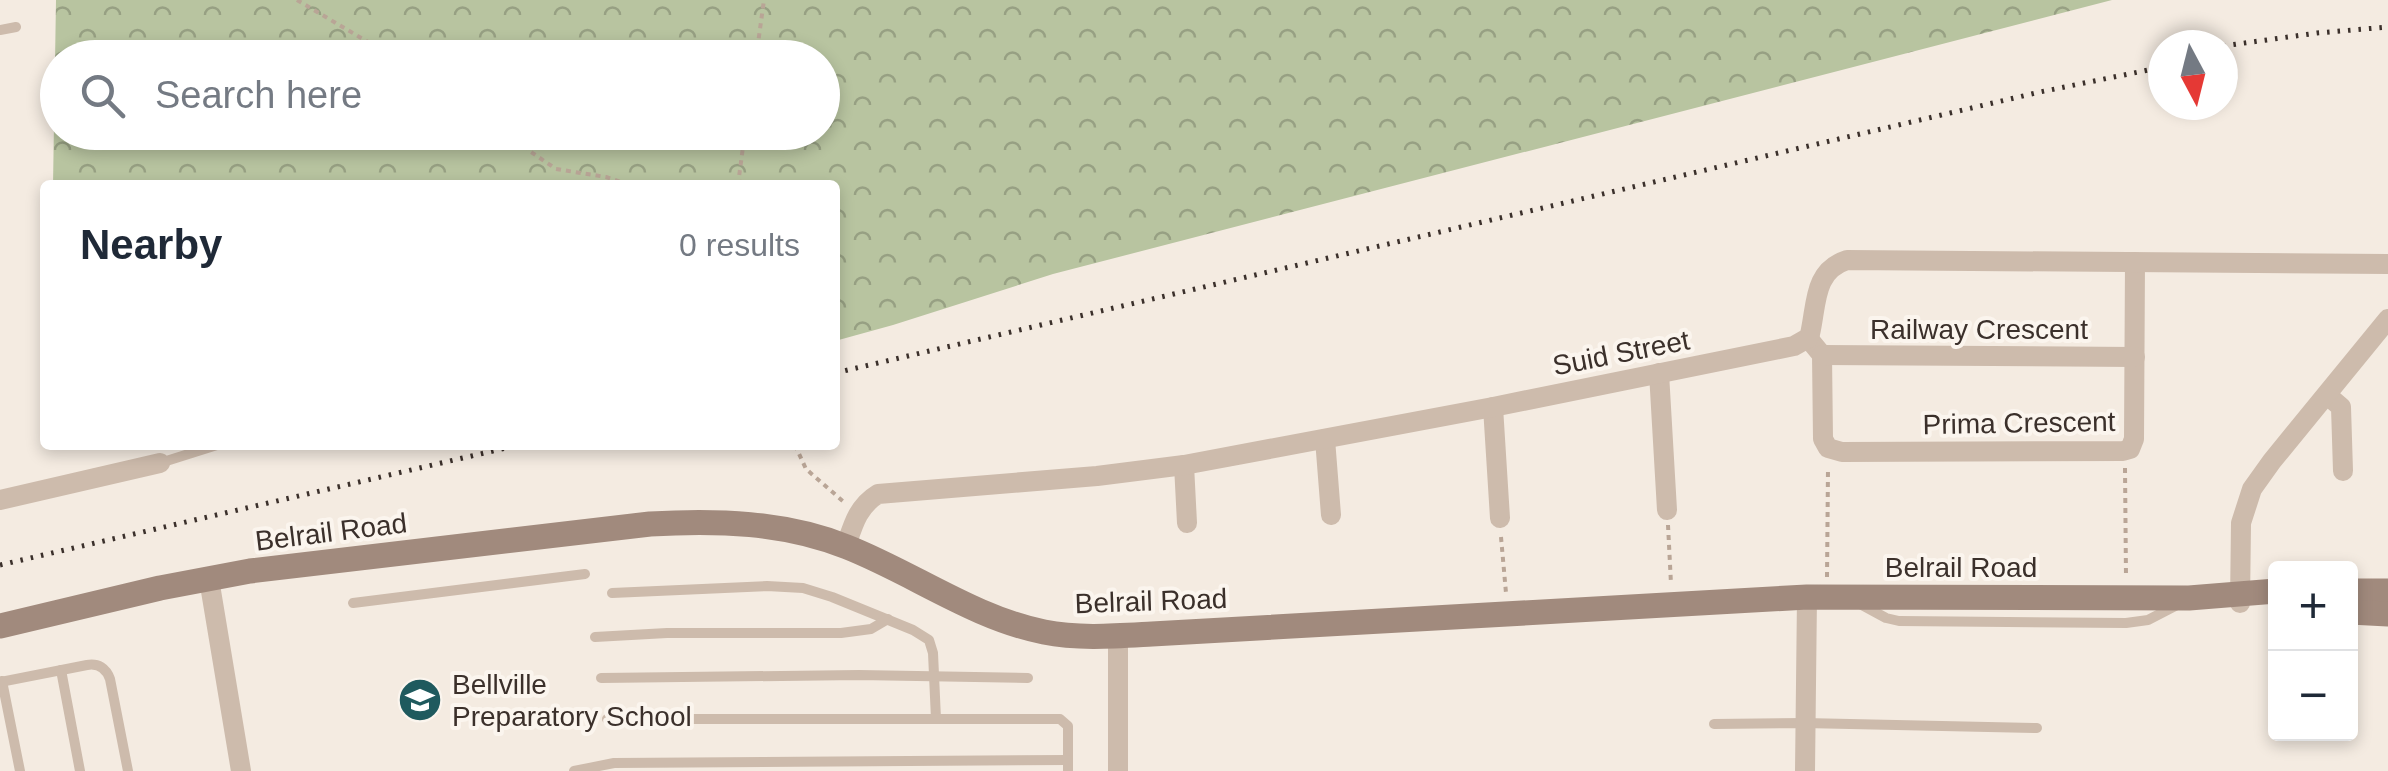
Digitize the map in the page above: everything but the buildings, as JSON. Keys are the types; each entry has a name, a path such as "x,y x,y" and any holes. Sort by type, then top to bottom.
{"street":[{"path":"1835,450 1823,439 1822,354 1808,338 1822,278 1833,266 1848,260 2388,264"},
{"name":"Prima Crescent","path":"1835,450 2130,449 2134,438 2136,357 2134,262"},
{"path":"2240,598 2242,523 2252,489 2388,320"},
{"name":"Suid Street","path":"846,546 858,513 878,494 1184,465 1787,348 1808,338"},
{"name":"Railway Crescent","path":"1822,354 2136,357"},
{"path":"1659,373 1667,510"},
{"path":"2327,395 2342,407 2344,471"},
{"path":"1493,407 1500,518"},
{"path":"1326,439 1332,514"},
{"path":"0,500 160,463"},
{"path":"1184,465 1187,523"},
{"name":"Belrail Road","path":"0,626 250,571 686,522 787,530 846,546 994,616 1020,626 1070,635 1118,636 1807,597 2240,598 2268,592"},
{"path":"209,579 241,771"},
{"path":"2358,591 2388,591"},
{"path":"1805,771 1807,597"},
{"name":"Belrail Road","path":"2240,598 2268,607"},
{"path":"2358,612 2388,614"},
{"path":"1118,636 1118,771"}],"lane":[{"path":"0,30 16,27"},
{"path":"160,463 201,450"},
{"path":"354,603 586,574"},
{"path":"612,593 803,588 914,630 929,640 933,653 936,719"},
{"path":"594,637 841,633 864,631 888,620"},
{"path":"20,771 1,681 93,664 108,673 128,771"},
{"path":"61,670 80,771"},
{"path":"601,678 1028,678"},
{"path":"574,771 614,764 1068,766 1068,726 1060,719 607,720"},
{"path":"1714,724 2037,728"}],"path":[{"path":"297,0 364,40"},
{"path":"758,40 764,0"},
{"path":"529,150 556,169 617,180"},
{"path":"739,180 742,150"},
{"path":"797,450 806,469 848,506"},
{"path":"1827,577 1835,450"},
{"path":"2123,451 2126,578"},
{"path":"1667,510 1671,584"},
{"path":"1500,518 1506,594"}],"green space":[{"path":"56,0 2112,0 1053,274 840,340 840,180 53,180 54,150 840,150 840,40 55,40"}],"railway":[{"path":"2238,44 2388,27"},
{"path":"840,372 2148,70"},
{"path":"0,565 497,450"}],"place":[{"name":"Bellville Preparatory School","path":"420,700"}]}
